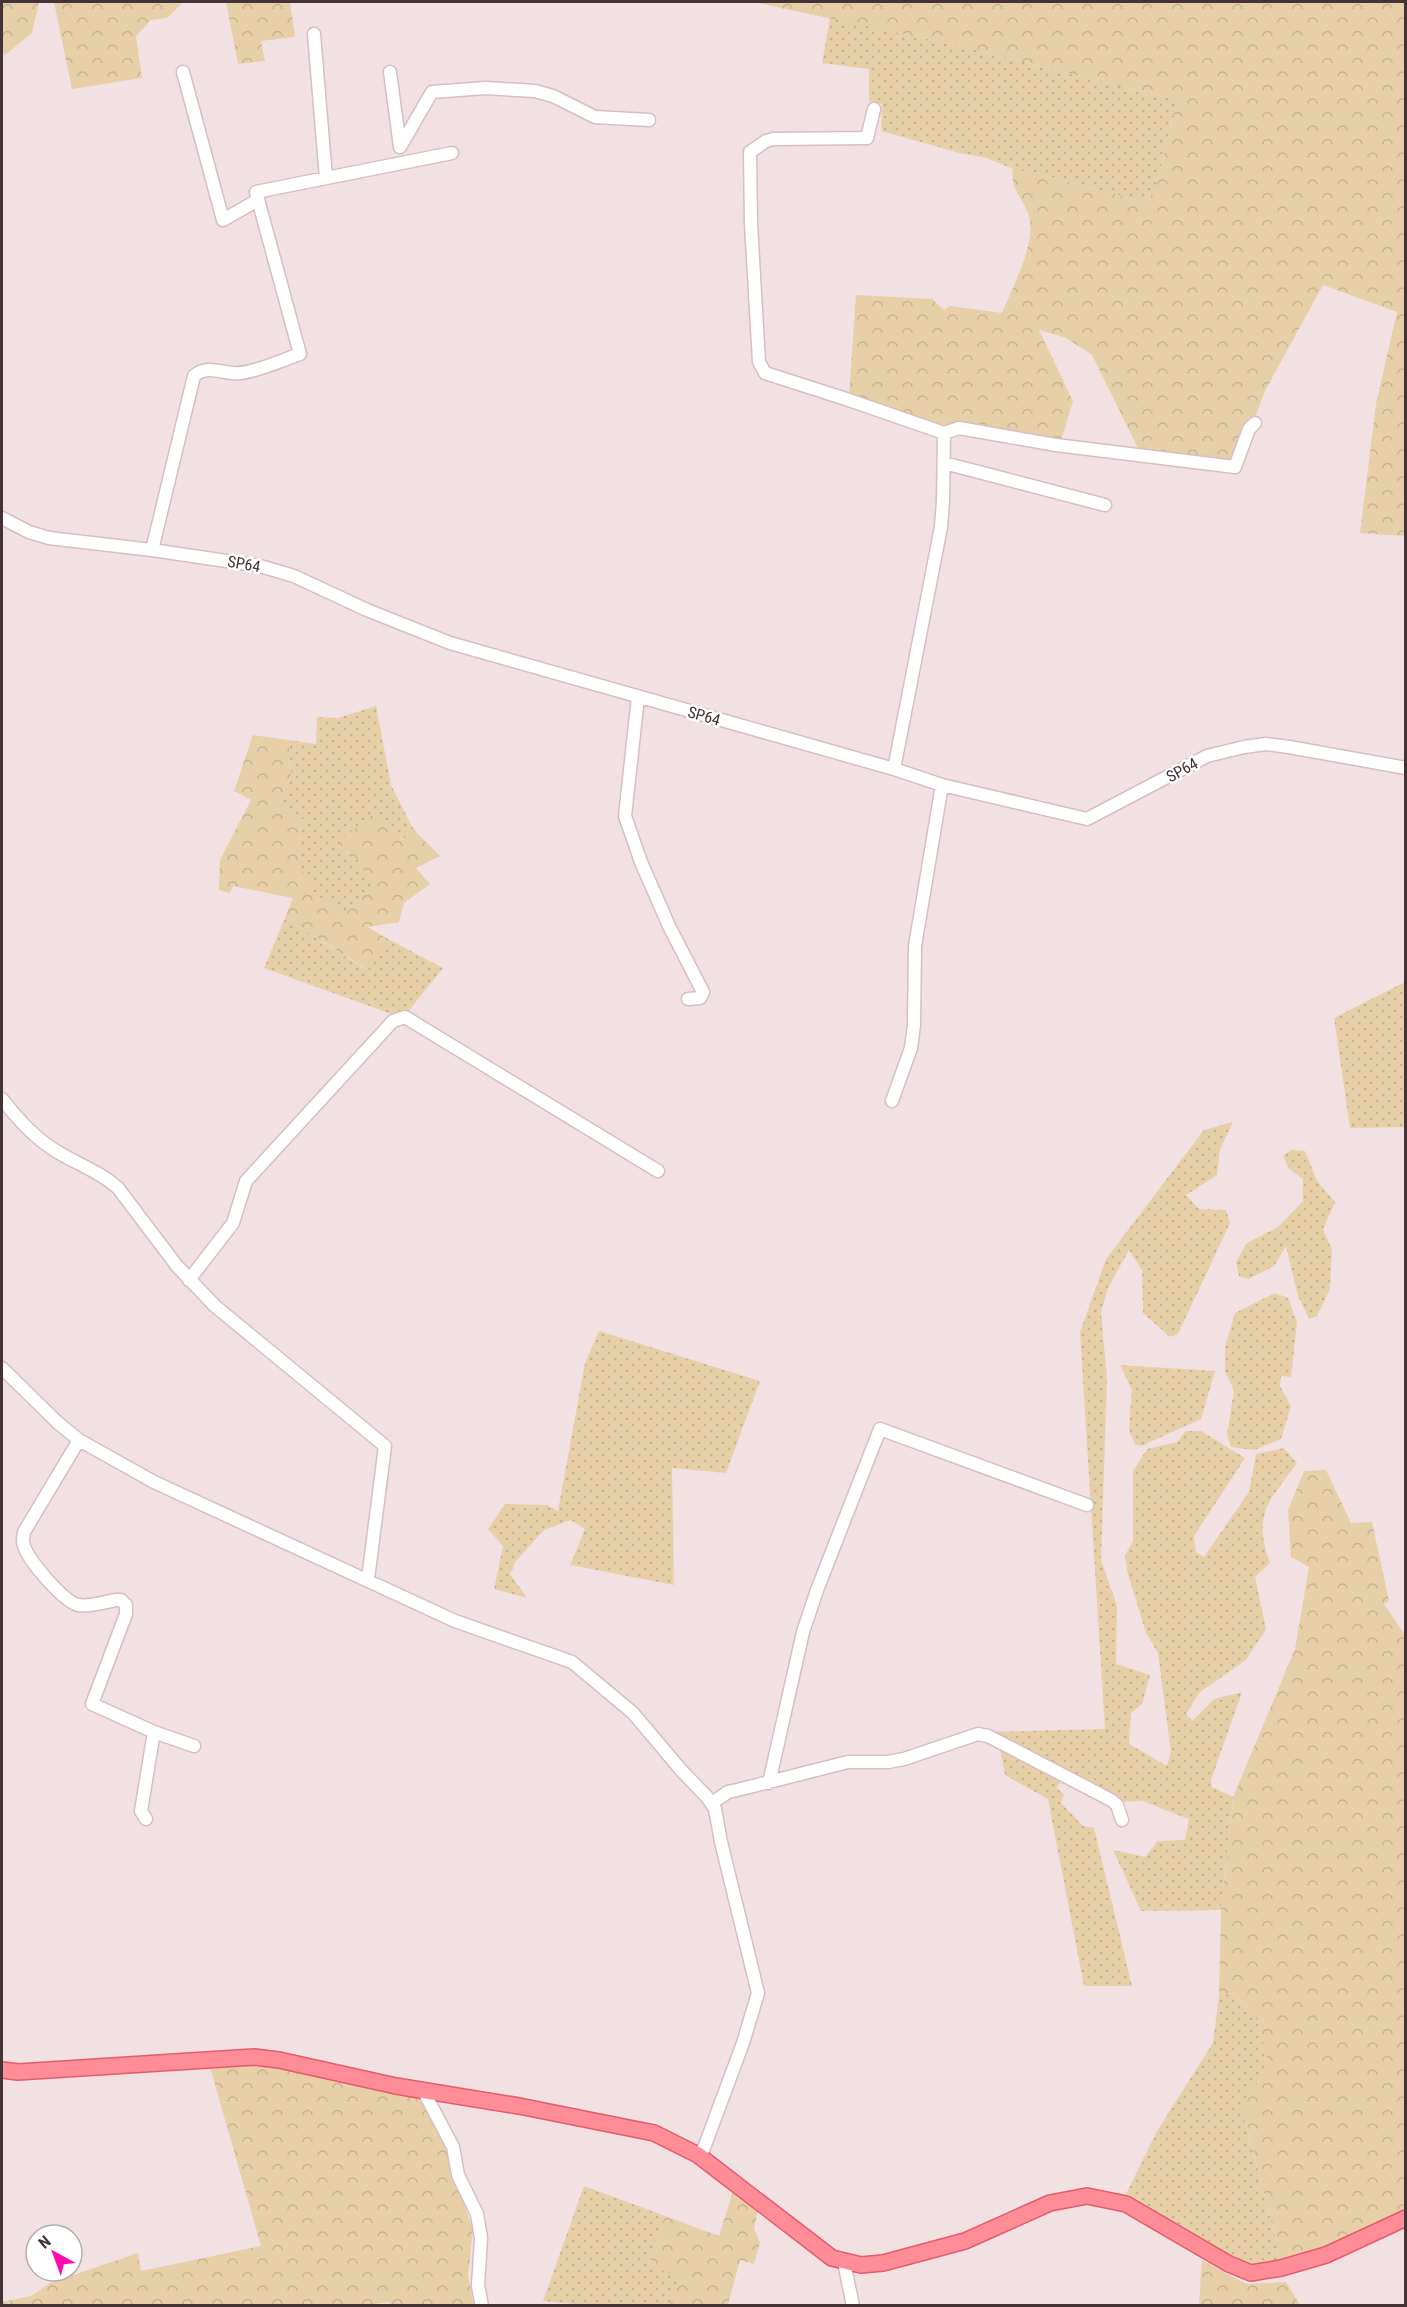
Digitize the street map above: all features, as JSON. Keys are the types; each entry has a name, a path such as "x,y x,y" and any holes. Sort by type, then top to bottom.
{"main road":[{"path":"2,2070 18,2072 254,2057 654,2133 698,2155 832,2258 861,2265 883,2263 965,2241 1050,2203 1087,2196 1126,2204 1229,2264 1251,2272 1281,2268 1326,2255 1406,2218"}],"street":[{"path":"314,34 326,178"},
{"path":"183,72 223,220 258,200"},
{"path":"390,72 402,163"},
{"path":"400,147 432,92 485,88 535,91 553,96 595,117 649,120"},
{"path":"874,109 867,138 773,138 750,152 751,224 760,366 768,376 846,399 944,433 959,428 1056,445 1235,467 1249,429 1255,423"},
{"path":"152,550 194,376 202,370 210,369 244,373 300,354 256,192 452,153"},
{"path":"894,769 941,527 944,433"},
{"path":"944,463 1105,505"},
{"name":"SP64","path":"2,518 29,532 49,538 260,566 294,576 367,610 450,643 894,769 942,785 1087,819 1207,756 1244,747 1266,744 1406,768"},
{"path":"638,697 626,816 641,862 669,926 703,992 700,998 688,999"},
{"path":"892,1101 911,1048 914,1025 915,946 942,785"},
{"path":"189,1280 233,1223 246,1181 400,1017 405,1017 485,1064 658,1171"},
{"path":"2,1099 39,1139 56,1151 106,1178 117,1188 189,1280 238,1327 385,1446 368,1579"},
{"path":"2,1368 57,1422 79,1440 172,1490 455,1621 572,1662 633,1713 712,1803 758,1993 743,2043 704,2148 698,2155"},
{"path":"769,1783 803,1632 817,1590 880,1429 1087,1505"},
{"path":"79,1440 24,1532 23,1543 29,1555 65,1598 79,1605 116,1600 121,1600 126,1605 126,1614 92,1704 154,1732 194,1746"},
{"path":"146,1819 141,1811 154,1732"},
{"path":"712,1803 728,1792 848,1762 888,1762 904,1759 978,1734 988,1736 1111,1800 1117,1805 1122,1820"},
{"path":"423,2090 453,2147 458,2175 477,2214 482,2238 478,2286 482,2306"},
{"path":"844,2262 853,2306"}],"green space":[{"path":"2,2 39,2 32,33 5,55 2,52"},
{"path":"54,2 183,2 167,18 151,20 136,36 142,78 72,89"},
{"path":"226,2 290,2 295,37 261,41 265,61 238,64"},
{"path":"753,2 1405,2 1405,536 1360,533 1376,404 1397,312 1323,285 1265,391 1240,456 1229,467 1143,458 1092,355 1066,338 1039,330 1073,401 1061,441 942,430 849,397 856,295 932,299 944,310 950,306 1002,313 1022,265 1030,227 1027,210 1013,182 1013,169 1023,169 1147,203 1156,187 1174,112 1180,101 960,46"},
{"path":"830,18 960,46 1180,101 1174,112 1156,187 1147,203 1023,169 1013,169 987,158 960,153 881,131 882,104 869,101 869,69 822,63"},
{"path":"376,706 391,785 411,825 404,840 372,815 346,853 360,861 376,883 345,914 309,890 297,868 302,827 309,820 279,807 291,774 289,740 316,744 317,717 338,718"},
{"path":"253,735 289,740 291,774 279,807 309,820 302,828 297,868 315,880 310,890 345,914 375,883 356,862 360,861 339,846 345,836 372,815 374,817 379,813 403,840 410,831 411,825 440,856 416,868 430,884 404,903 399,922 368,927 386,938 368,970 285,918 293,898 233,886 230,893 219,890 220,860 251,800 234,791"},
{"path":"285,918 367,970 386,938 443,968 406,1014 397,1016 264,968"},
{"path":"1405,982 1405,1127 1350,1128 1334,1018"},
{"path":"1233,1122 1220,1149 1217,1175 1186,1195 1199,1209 1226,1210 1230,1223 1178,1334 1170,1337 1143,1313 1142,1270 1129,1250 1108,1288 1101,1313 1107,1378 1101,1560 1117,1606 1116,1664 1150,1675 1142,1704 1131,1713 1129,1744 1167,1766 1171,1752 1158,1653 1146,1633 1127,1571 1125,1555 1133,1541 1133,1471 1147,1449 1177,1442 1186,1431 1201,1431 1245,1458 1194,1536 1196,1552 1204,1557 1249,1492 1256,1454 1284,1448 1297,1463 1271,1499 1263,1520 1265,1546 1270,1563 1255,1577 1266,1629 1246,1660 1200,1692 1186,1714 1192,1721 1214,1699 1242,1692 1211,1780 1212,1787 1233,1797 1221,1910 1141,1911 1113,1850 1145,1857 1158,1841 1185,1840 1189,1819 1142,1801 1119,1802 1066,1775 1056,1788 1064,1794 1061,1803 1083,1826 1094,1828 1132,1986 1084,1986 1048,1799 1005,1775 999,1744 984,1732 1105,1729 1080,1332 1106,1259 1204,1130"},
{"path":"1291,1150 1305,1151 1317,1181 1335,1202 1323,1229 1332,1250 1330,1289 1317,1316 1309,1319 1298,1296 1286,1246 1274,1266 1249,1279 1239,1276 1236,1262 1247,1243 1278,1227 1303,1201 1303,1179 1289,1169 1283,1156"},
{"path":"1275,1293 1288,1298 1297,1322 1291,1377 1281,1376 1280,1386 1291,1406 1281,1439 1254,1450 1231,1447 1227,1435 1234,1390 1225,1372 1225,1347 1235,1313"},
{"path":"599,1331 760,1381 726,1473 672,1468 674,1585 570,1565 585,1529 571,1520 544,1530 516,1561 510,1574 527,1598 494,1589 503,1546 488,1529 505,1504 547,1505 558,1511 585,1363"},
{"path":"1120,1365 1215,1371 1201,1419 1141,1446 1135,1444 1129,1430 1132,1390"},
{"path":"1326,1470 1351,1523 1372,1522 1389,1601 1384,1604 1405,1635 1405,2216 1277,2269 1278,2247 1242,2107 1248,2092 1258,2084 1268,2060 1255,2014 1233,1993 1219,1996 1221,1910 1233,1797 1295,1649 1309,1567 1291,1557 1288,1510 1304,1471"},
{"path":"1233,1993 1255,2014 1269,2060 1258,2084 1248,2092 1245,2120 1278,2247 1277,2269 1231,2265 1123,2200 1157,2131 1213,2043 1219,1996"},
{"path":"266,2063 422,2097 439,2128 473,2230 468,2276 474,2305 391,2306 390,2302 359,2306 2,2306 2,2302 31,2296 50,2283 84,2283 84,2271 138,2253 141,2271 261,2246 210,2067"},
{"path":"584,2186 665,2216 648,2265 681,2276 670,2305 594,2306 543,2301"},
{"path":"733,2191 758,2211 754,2228 760,2243 754,2264 740,2260 728,2305 670,2305 680,2276 648,2266 665,2216 719,2236"},
{"path":"1202,2260 1246,2284 1286,2282 1300,2305 1199,2305"}]}
